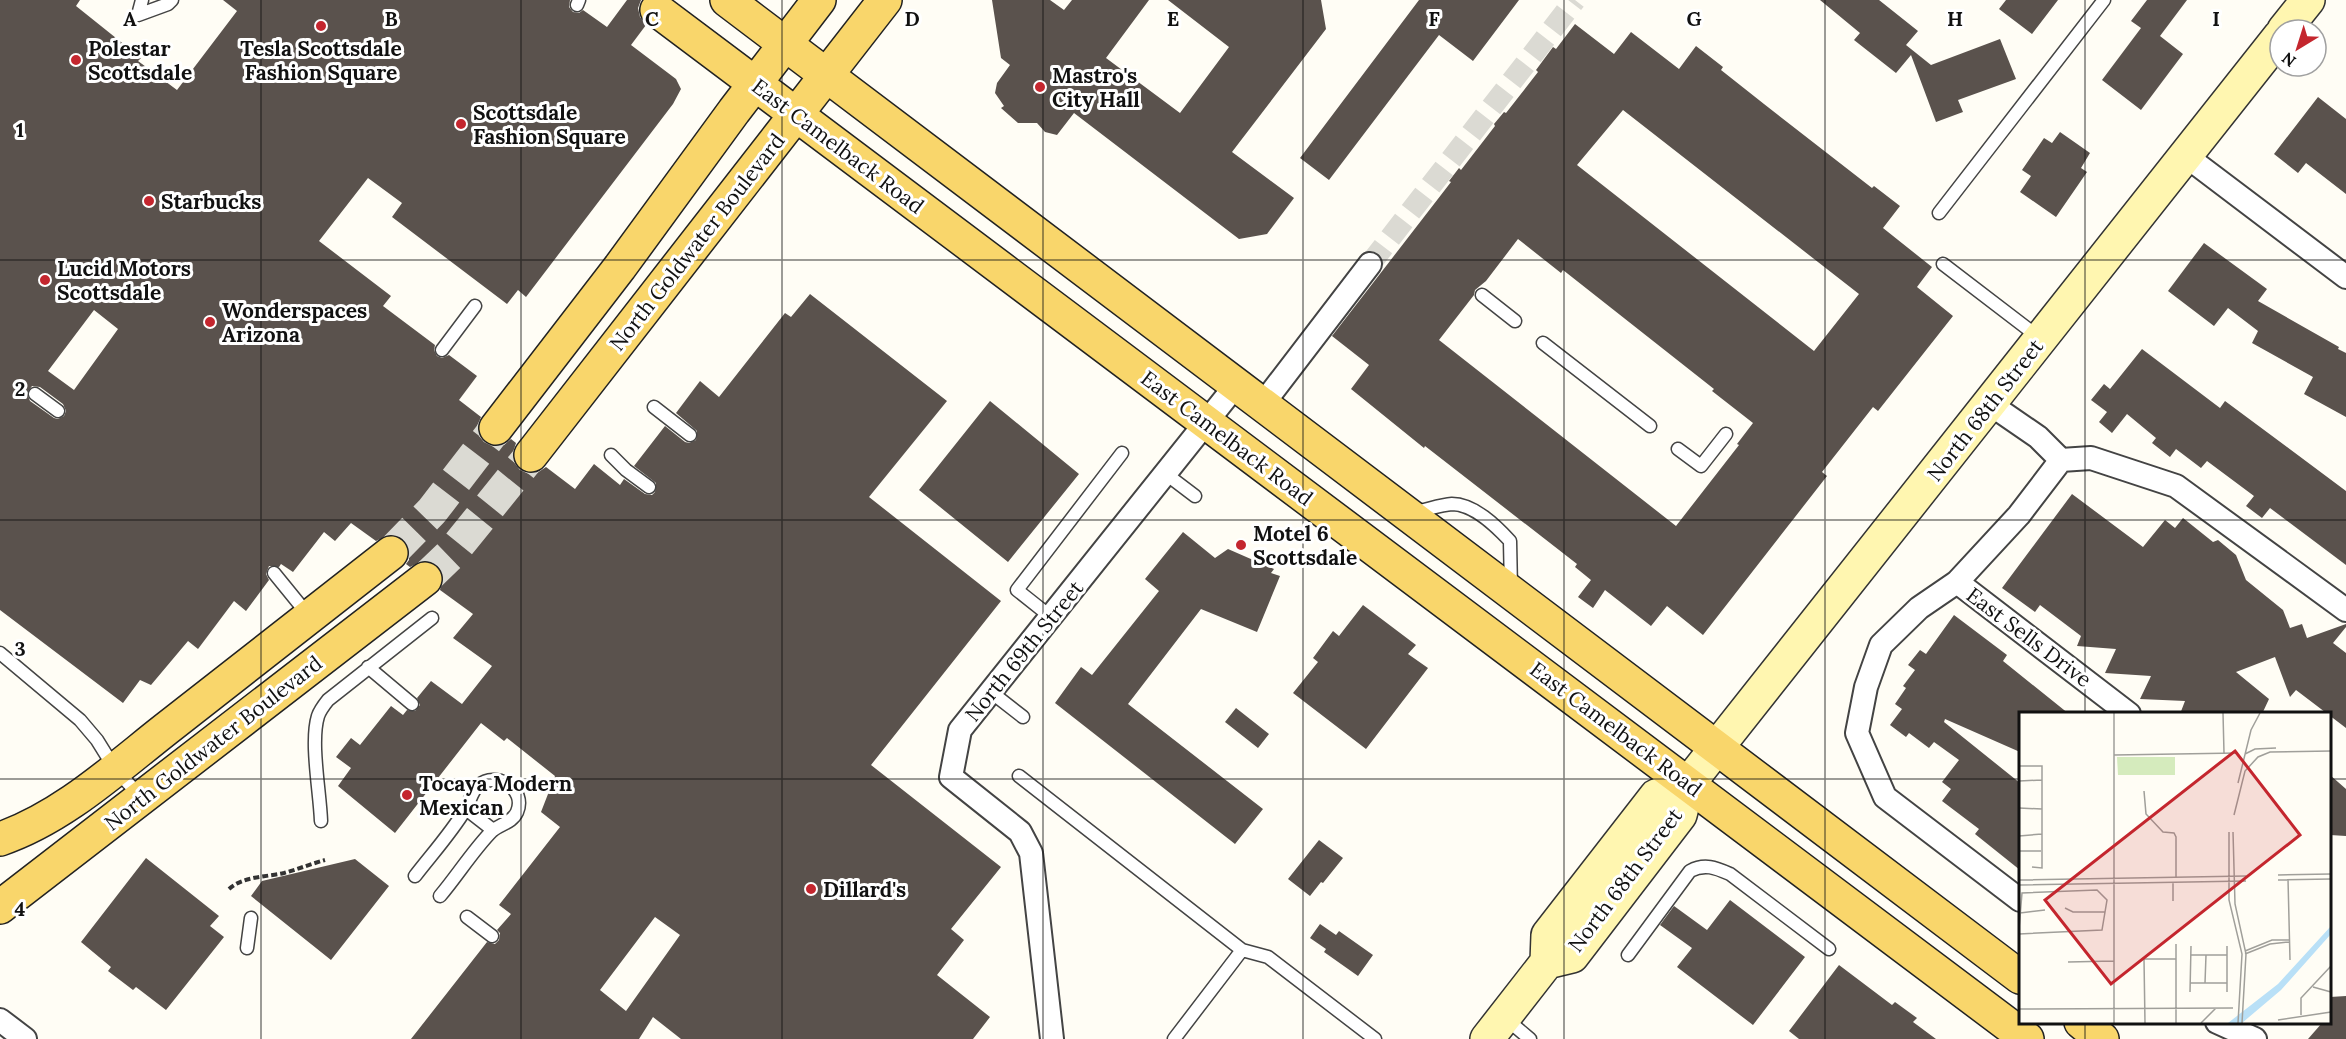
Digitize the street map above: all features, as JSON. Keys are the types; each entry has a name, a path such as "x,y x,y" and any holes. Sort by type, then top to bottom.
{"main road":[{"path":"727,0 2019,976"},
{"path":"561,417 564,367 624,285 620,267 819,0"},
{"name":"North Goldwater Boulevard","path":"620,267 547,362 546,396 541,410 514,442 561,417 885,0"},
{"name":"East Camelback Road","path":"657,10 2027,1039"},
{"name":"North Goldwater Boulevard","path":"0,839 66,805 391,553"},
{"name":"North Goldwater Boulevard","path":"0,908 425,579"},
{"path":"2082,1024 2103,1039"}],"street":[{"path":"2294,18 2308,0"},
{"name":"North 68th Street","path":"1495,1028 1547,962 1572,956 1680,815 1688,784 2268,51"},
{"path":"2186,156 2346,277"},
{"path":"1262,405 1370,264"},
{"name":"North 69th Street","path":"1052,1039 1031,853 1020,832 951,777 960,730 1236,385"},
{"path":"1990,404 2038,437 2061,460 2091,458 2176,486 2346,610"},
{"path":"2019,899 1885,797 1857,733 1866,687 1881,645 1919,608 1957,582 2019,516 2061,460"},
{"name":"East Sells Drive","path":"1957,582 2126,712"},
{"path":"0,1020 25,1039"},
{"path":"2219,1024 2255,1039"}],"lane":[{"path":"142,0 138,15 168,4 172,0"},
{"path":"1939,213 2104,0"},
{"path":"1943,264 2042,339"},
{"path":"1482,295 1515,321"},
{"path":"442,350 475,306"},
{"path":"1543,343 1650,426"},
{"path":"35,394 58,411"},
{"path":"654,407 690,435"},
{"path":"1678,449 1701,466 1726,434"},
{"path":"1051,617 1017,590 1122,453"},
{"path":"612,455 626,470 649,487"},
{"path":"1166,474 1195,496"},
{"path":"1407,514 1451,504 1466,506 1497,527 1510,541 1511,593"},
{"path":"274,573 309,616"},
{"path":"321,821 316,728 319,714 327,699 432,618"},
{"path":"0,653 80,720 97,740 115,769 141,798"},
{"path":"369,667 412,704"},
{"path":"991,692 1023,717"},
{"path":"1019,776 1242,950 1268,957 1375,1039"},
{"path":"415,876 466,809 474,790 481,783 499,780 511,785 518,795 519,806 516,814 511,821 493,830 440,896"},
{"path":"466,809 493,830"},
{"path":"1628,955 1690,870 1700,866 1716,868 1730,874 1829,950"},
{"path":"467,917 492,936"},
{"path":"247,948 251,918"},
{"path":"1174,1039 1242,950"},
{"path":"1495,1028 1530,1039"}],"path":[{"path":"229,889 257,877 282,873 325,860"}],"building":[{"name":"Scottsdale Fashion Square","path":"0,0 80,0 76,6 141,58 138,61 177,90 237,11 223,0 570,0 569,7 573,12 579,13 583,10 607,27 627,0 641,0 638,8 640,17 646,25 631,45 676,79 681,89 673,104 526,297 518,290 507,304 392,217 402,203 368,178 319,241 391,296 383,306 435,345 434,350 437,356 442,358 449,355 477,376 459,400 481,417 477,426 479,436 484,442 494,447 504,445 511,439 516,443 513,461 520,470 529,474 537,473 546,467 575,489 594,464 620,485 624,479 645,494 652,495 655,492 656,483 634,466 665,426 685,442 696,440 697,431 676,413 700,381 719,397 785,313 791,317 810,294 947,401 869,497 1001,601 871,765 1001,867 951,929 964,940 937,975 990,1017 973,1039 681,1039 653,1017 639,1039 411,1039 487,942 495,944 499,940 500,933 497,930 511,914 499,905 560,827 541,812 555,776 507,738 504,741 481,723 395,833 338,786 351,768 336,757 351,738 360,745 391,706 403,715 407,710 415,711 420,705 417,698 431,681 462,704 492,666 453,638 473,614 440,590 443,576 440,568 433,562 422,561 410,567 406,564 409,560 409,550 405,541 399,536 388,535 376,541 351,523 335,541 324,532 293,572 281,564 279,567 269,566 266,574 269,580 246,611 234,601 198,649 188,641 151,685 140,680 123,703 0,610","holes":["94,310 118,329 74,390 48,371","32,386 40,387 63,404 66,411 64,416 54,418 30,401 27,393","655,917 680,935 626,1011 600,990"]},
{"path":"992,0 1050,0 1064,10 1072,0 1149,0 1106,58 1180,113 1229,47 1168,0 1321,0 1326,29 1232,152 1294,198 1267,234 1239,239 1074,113 1057,135 1045,132 1037,123 1018,123 1001,108 1004,106 995,93 997,83 1010,65 1001,58"},
{"path":"1419,0 1519,0 1473,61 1439,35 1329,180 1300,158"},
{"path":"1820,0 1879,0 1918,31 1906,45 1931,65 2000,39 2016,79 1958,100 1963,112 1936,122 1911,55 1896,73 1854,40 1860,33"},
{"path":"2006,0 2058,0 2032,34 1999,9"},
{"path":"2147,0 2187,0 2160,36 2183,54 2141,110 2102,80 2141,28 2131,21"},
{"path":"1575,24 1614,54 1631,32 1679,69 1696,46 1723,67 1721,70 1764,104 1872,188 1874,186 1900,206 1883,228 1932,267 1917,287 1953,316 1878,411 1873,407 1822,472 1827,476 1703,635 1667,606 1651,626 1605,590 1593,608 1578,597 1591,580 1575,567 1577,564 1425,446 1424,448 1351,389 1369,365 1332,336 1451,182 1449,181 1459,168 1461,170 1495,126 1494,124 1504,112 1506,113 1538,72 1536,70 1553,47 1556,49","holes":["1623,110 1859,294 1814,351 1577,165","1518,239 1561,273 1563,270 1714,389 1712,391 1753,423 1737,444 1739,445 1676,526 1439,340 1474,295 1475,290 1486,281"]},
{"path":"2318,97 2346,119 2346,194 2306,163 2298,173 2274,154"},
{"path":"2060,132 2090,153 2081,168 2087,172 2056,217 2020,192 2031,176 2022,170 2044,138 2052,143"},
{"path":"2204,243 2267,289 2258,301 2346,353 2346,417 2304,394 2313,377 2252,343 2258,331 2228,308 2214,326 2168,291"},
{"path":"2142,349 2220,408 2225,401 2346,491 2346,565 2270,508 2262,518 2246,506 2254,496 2207,461 2201,468 2176,449 2170,457 2152,443 2156,438 2127,414 2112,433 2099,422 2107,412 2091,400 2104,384 2110,389"},
{"path":"990,401 1079,474 1008,562 919,490"},
{"path":"2072,494 2143,547 2165,520 2175,528 2183,518 2213,542 2218,540 2236,555 2246,580 2283,610 2290,628 2302,624 2307,638 2346,624 2333,643 2346,653 2346,728 2331,717 2331,712 2325,712 2296,690 2290,697 2275,657 2236,672 2269,699 2263,712 2181,712 2185,701 2140,699 2151,676 2105,673 2116,649 2077,646 2081,636 2040,605 2035,612 2002,588"},
{"path":"1183,532 1215,558 1228,549 1274,569 1271,573 1280,576 1257,632 1201,609 1128,704 1263,809 1235,844 1055,703 1081,667 1092,675 1159,591 1145,579"},
{"path":"1363,605 1416,645 1408,654 1428,668 1366,749 1293,693 1318,662 1313,658 1333,631 1339,636"},
{"path":"1954,615 2007,655 2003,661 2067,712 2019,712 2019,752 1945,719 1944,722 2019,782 2019,869 1975,834 1979,829 1942,801 1951,789 1942,782 1959,760 1934,742 1929,748 1909,733 1906,737 1890,725 1902,709 1895,704 1906,688 1903,686 1915,670 1908,665 1920,650 1926,654"},
{"path":"1236,708 1269,734 1258,748 1225,722"},
{"path":"2331,776 2346,789 2346,836 2331,835"},
{"path":"1319,840 1343,858 1310,896 1288,879"},
{"path":"146,858 219,916 210,926 224,937 166,1010 136,987 133,990 108,971 111,967 81,942"},
{"path":"355,859 389,886 331,960 251,896 262,881"},
{"path":"1730,900 1805,957 1753,1025 1677,967 1692,948 1660,925 1674,906 1707,930"},
{"path":"1320,924 1336,935 1339,931 1373,955 1358,976 1324,952 1326,949 1310,938"},
{"path":"1839,965 1892,1005 1895,1002 1917,1018 1913,1022 1936,1039 1799,1039 1789,1031"},
{"path":"2346,996 2346,1039 2308,1039 2321,1024 2331,1024 2331,997"}],"tunnel":[{"path":"1370,264 1575,0"},
{"path":"391,553 432,511 496,428"},
{"path":"425,579 451,554 531,455"}],"place":[{"name":"Tesla Scottsdale Fashion Square","path":"321,26"},
{"name":"Polestar Scottsdale","path":"76,60"},
{"name":"Mastro's City Hall","path":"1040,87"},
{"name":"Scottsdale Fashion Square","path":"461,124"},
{"name":"Starbucks","path":"149,201"},
{"name":"Lucid Motors Scottsdale","path":"45,280"},
{"name":"Wonderspaces Arizona","path":"210,322"},
{"name":"Motel 6 Scottsdale","path":"1241,545"},
{"name":"Tocaya Modern Mexican","path":"407,795"},
{"name":"Dillard's","path":"811,889"}]}
